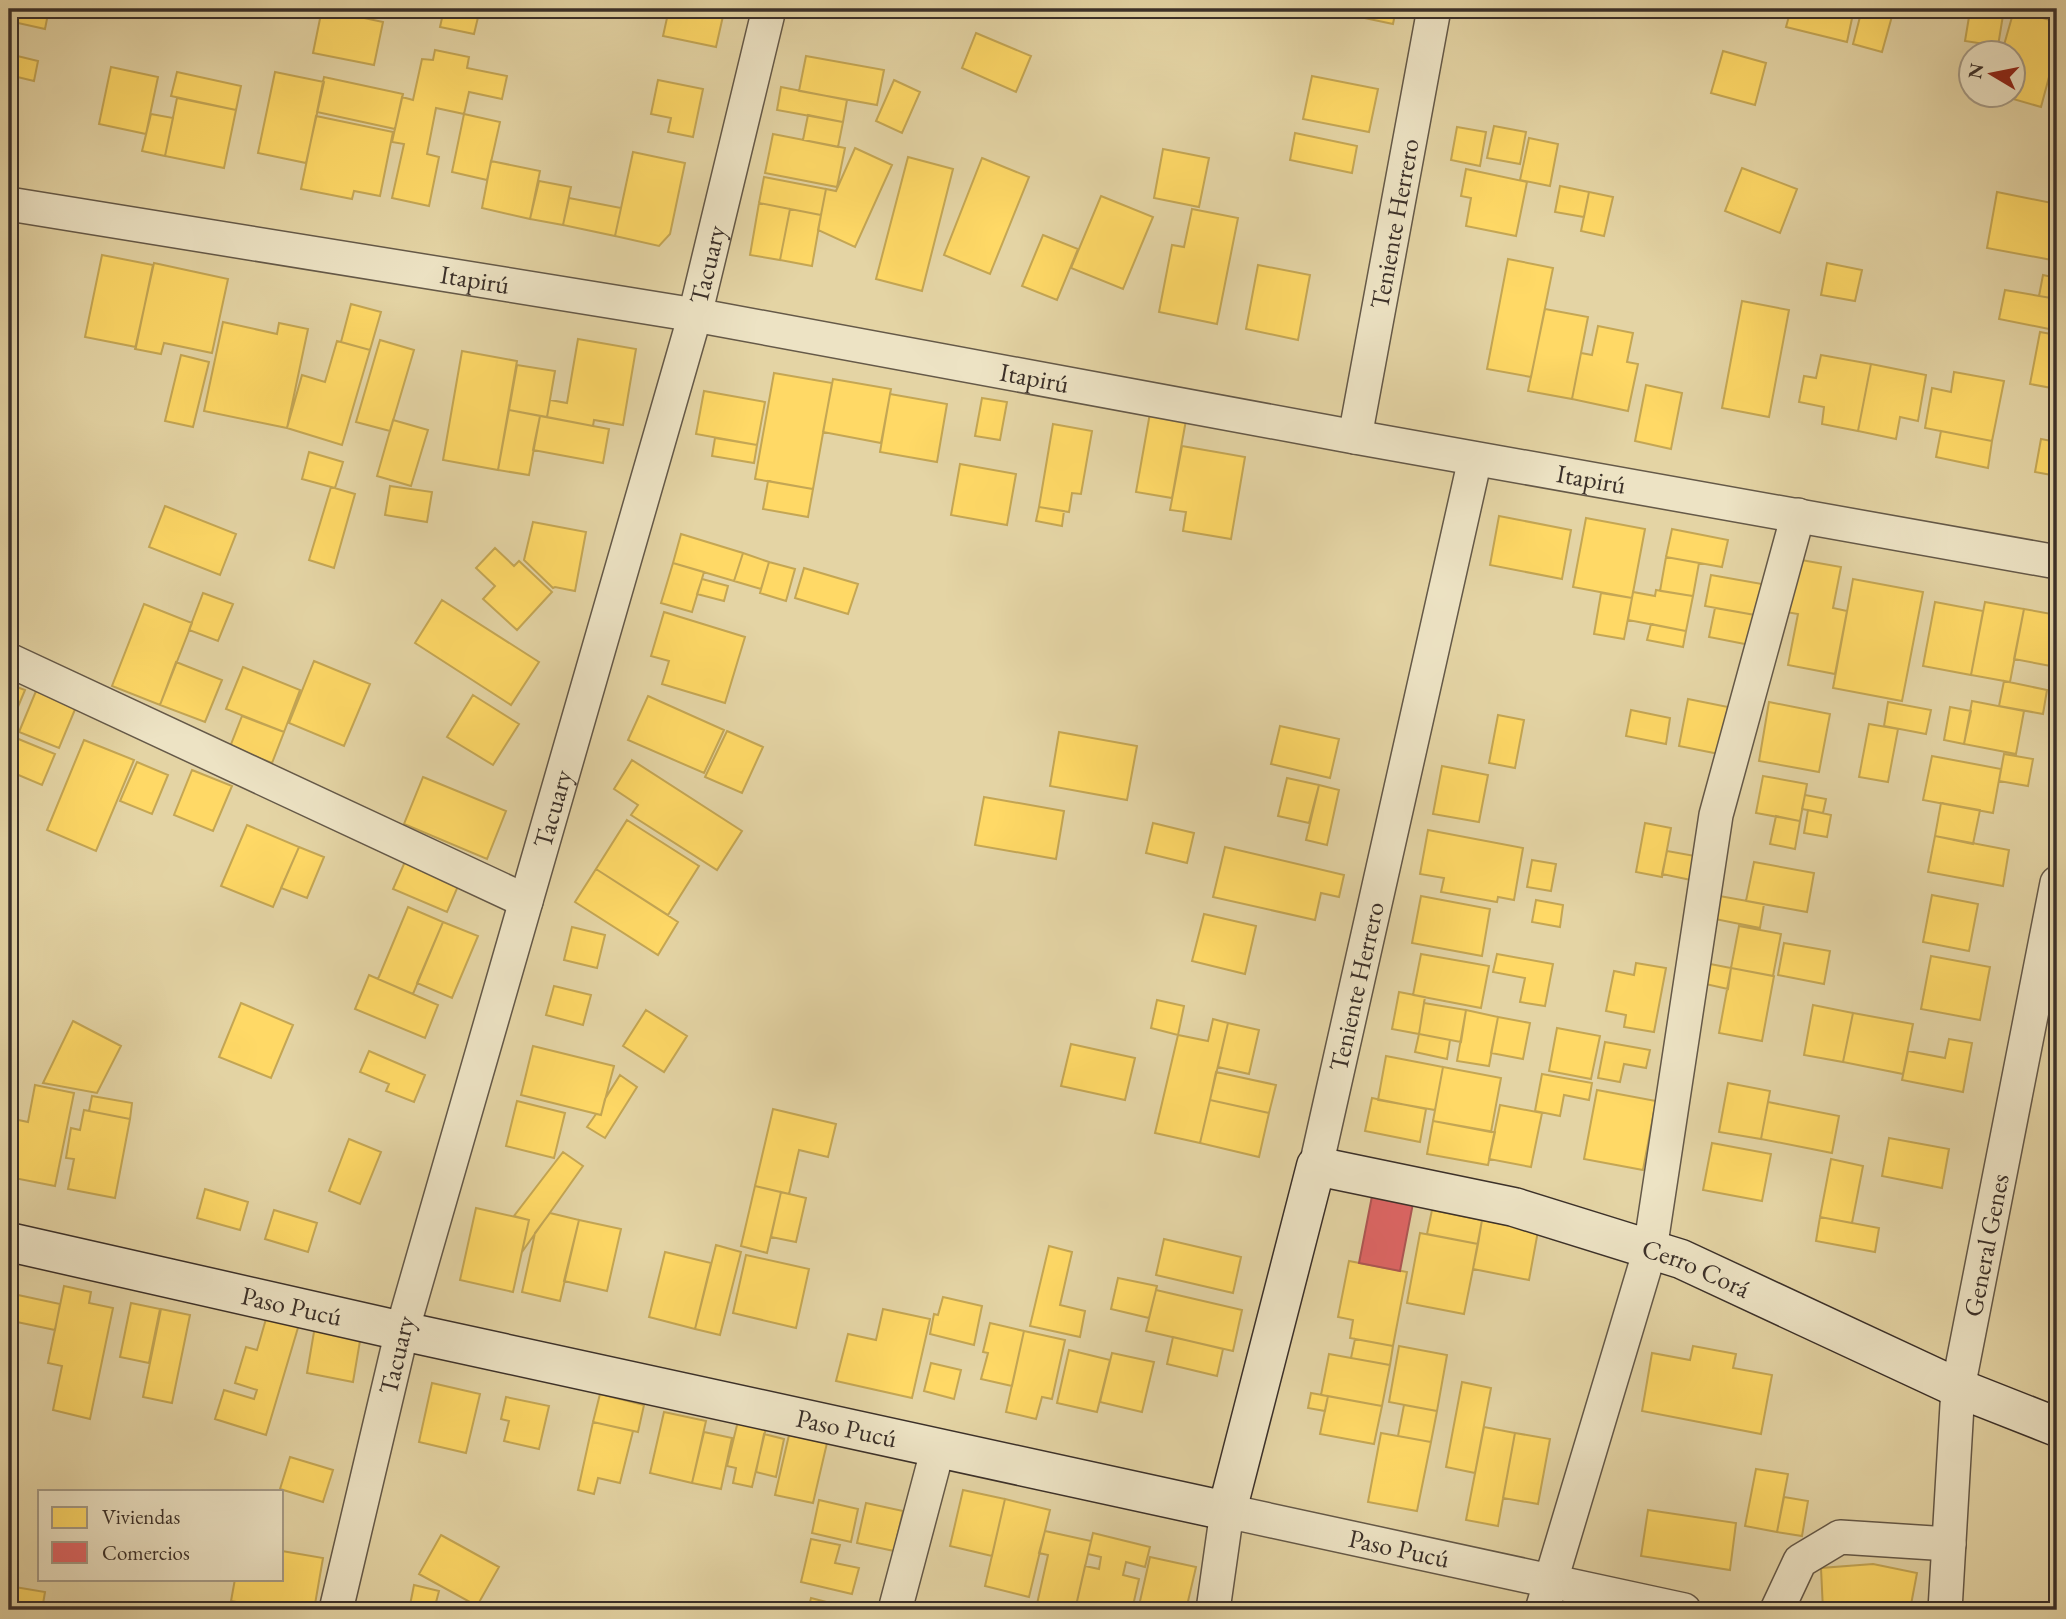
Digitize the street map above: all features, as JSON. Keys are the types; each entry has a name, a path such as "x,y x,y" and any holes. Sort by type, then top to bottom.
{"main road":[{"name":"Cerro Corá","path":"1316,1166 1514,1207 1681,1259 1958,1388 2057,1427"},
{"name":"Teniente Herrero","path":"1227,1511 1316,1166"},
{"name":"Paso Pucú","path":"9,1242 402,1331 1227,1511"}],"street":[{"name":"Tacuary","path":"336,1610 402,1331 695,315 769,9"},
{"name":"Teniente Herrero","path":"1354,437 1434,9"},
{"name":"Itapirú","path":"9,204 695,315 1354,437 2057,562"},
{"name":"Teniente Herrero","path":"1316,1166 1475,458"},
{"path":"1547,1596 1650,1250 1716,815 1798,516"},
{"path":"9,660 526,901"},
{"name":"General Genes","path":"1945,1610 1958,1388 2057,883"},
{"path":"894,1610 938,1448"},
{"path":"1213,1610 1227,1511"},
{"name":"Paso Pucú","path":"1227,1511 1547,1596 1684,1610"},
{"path":"1777,1610 1800,1561 1840,1537 1949,1544"}],"building: Viviendas":[{"path":"9,9 49,9 45,29 9,21"},
{"path":"322,9 383,22 374,65 313,53"},
{"path":"444,9 480,9 474,34 440,27"},
{"path":"669,9 688,9 723,16 716,47 663,36"},
{"path":"1356,9 1396,9 1393,24 1355,16"},
{"path":"1791,9 1854,9 1847,42 1786,27"},
{"path":"1862,9 1894,9 1882,52 1853,44"},
{"path":"1957,9 2004,9 1999,38 1966,38 1970,11"},
{"path":"2014,10 2057,22 2057,47 2041,107 2028,103 2028,38 2006,38"},
{"path":"976,33 1031,56 1016,92 962,68"},
{"path":"435,50 469,57 467,68 507,76 502,99 469,92 464,114 436,108 427,154 439,157 429,206 392,198 404,144 392,142 402,97 413,100 422,59 433,60"},
{"path":"1723,51 1766,63 1755,105 1711,93"},
{"path":"9,54 38,61 34,81 9,75"},
{"path":"806,56 884,70 877,105 799,91"},
{"path":"111,67 158,77 146,134 99,124"},
{"path":"177,72 241,86 236,110 171,96"},
{"path":"275,72 324,82 306,163 258,153"},
{"path":"1312,76 1378,89 1369,132 1303,119"},
{"path":"324,77 403,94 395,129 317,112"},
{"path":"658,80 703,89 693,137 668,132 671,118 651,114"},
{"path":"894,80 920,92 902,133 876,121"},
{"path":"781,87 847,100 843,122 777,110"},
{"path":"177,98 236,110 224,168 165,156"},
{"path":"151,114 173,118 165,156 142,151"},
{"path":"464,114 500,122 487,180 452,172"},
{"path":"808,115 843,122 838,147 803,140"},
{"path":"316,116 393,132 380,196 354,191 352,199 301,189"},
{"path":"1494,126 1526,132 1520,164 1487,158"},
{"path":"1457,127 1486,132 1480,166 1451,160"},
{"path":"1295,133 1357,146 1352,173 1290,160"},
{"path":"773,134 845,148 837,187 765,173"},
{"path":"1529,138 1558,144 1550,186 1520,180"},
{"path":"855,148 892,165 855,247 818,230 826,189 836,191"},
{"path":"1163,149 1209,158 1199,207 1154,198"},
{"path":"633,152 685,163 670,234 659,246 615,236"},
{"path":"908,157 953,169 922,291 876,279"},
{"path":"982,158 1029,177 990,274 944,255"},
{"path":"491,161 540,171 530,219 482,208"},
{"path":"1742,168 1797,189 1780,233 1725,211"},
{"path":"1466,169 1527,182 1516,236 1466,226 1471,198 1461,196"},
{"path":"764,177 826,189 821,215 759,203"},
{"path":"539,181 571,187 563,225 530,219"},
{"path":"1560,186 1589,192 1584,217 1555,212"},
{"path":"1589,192 1613,197 1604,236 1581,231"},
{"path":"1997,192 2057,204 2057,261 1987,248"},
{"path":"1101,196 1153,217 1123,289 1071,268"},
{"path":"569,198 621,208 615,236 563,225"},
{"path":"759,203 790,209 780,260 750,255"},
{"path":"790,209 821,215 812,266 780,260"},
{"path":"1192,209 1238,218 1217,324 1159,312 1172,245 1184,247"},
{"path":"1043,235 1078,249 1057,300 1022,286"},
{"path":"102,255 153,265 136,347 85,337"},
{"path":"1508,259 1553,268 1531,377 1487,369"},
{"path":"154,263 228,279 212,353 164,343 161,354 135,349"},
{"path":"1827,263 1862,270 1855,301 1821,295"},
{"path":"1258,265 1310,275 1298,340 1246,329"},
{"path":"2043,275 2057,278 2057,299 2039,296"},
{"path":"2005,290 2057,299 2054,330 1999,319"},
{"path":"1742,301 1789,310 1769,417 1722,408"},
{"path":"351,304 381,312 370,350 341,342"},
{"path":"1545,309 1588,317 1572,399 1528,391"},
{"path":"223,322 277,334 279,323 308,329 287,428 204,411"},
{"path":"1598,326 1633,333 1627,362 1638,364 1628,411 1572,399 1581,353 1592,355"},
{"path":"2040,332 2057,335 2057,389 2030,384"},
{"path":"578,339 636,349 623,425 594,420 593,426 547,417 550,400 567,403"},
{"path":"380,340 414,350 390,431 356,422"},
{"path":"337,341 370,350 342,445 287,428 302,375 325,382"},
{"path":"462,351 517,361 498,470 443,460"},
{"path":"181,355 209,362 193,427 165,421"},
{"path":"1821,355 1871,364 1858,431 1822,424 1824,407 1799,402 1804,376 1816,378"},
{"path":"1871,364 1926,375 1918,421 1900,417 1896,439 1858,431"},
{"path":"517,365 555,371 547,417 509,410"},
{"path":"1954,372 2004,381 1992,441 1925,428 1932,388 1951,392"},
{"path":"774,373 832,383 813,489 755,479"},
{"path":"833,379 891,389 881,443 823,432"},
{"path":"1646,385 1682,393 1671,449 1635,441"},
{"path":"704,391 765,402 757,445 696,434"},
{"path":"890,394 947,404 937,462 880,452"},
{"path":"982,398 1007,402 1000,440 975,436"},
{"path":"509,410 540,416 529,475 498,470"},
{"path":"1150,413 1186,420 1172,498 1136,492"},
{"path":"540,416 609,429 603,463 533,450"},
{"path":"393,420 428,430 411,486 377,476"},
{"path":"1053,424 1092,431 1081,494 1072,493 1069,512 1039,507"},
{"path":"1941,431 1992,441 1988,468 1936,457"},
{"path":"715,438 757,445 754,463 712,456"},
{"path":"2041,439 2057,442 2057,476 2035,472"},
{"path":"1182,446 1245,457 1231,539 1183,531 1186,512 1170,510"},
{"path":"309,452 343,462 335,488 302,479"},
{"path":"960,464 1016,474 1007,525 951,515"},
{"path":"768,481 813,489 808,517 763,509"},
{"path":"390,486 432,492 427,522 385,515"},
{"path":"331,487 355,494 334,568 309,560"},
{"path":"165,506 236,534 220,575 149,547"},
{"path":"1039,507 1064,511 1062,526 1036,521"},
{"path":"1499,516 1571,530 1562,579 1490,565"},
{"path":"1586,518 1645,529 1632,598 1573,587"},
{"path":"533,522 586,532 575,591 553,588 524,560"},
{"path":"1672,529 1728,540 1722,567 1666,557"},
{"path":"681,534 743,553 734,581 673,563"},
{"path":"495,548 514,566 519,561 552,592 517,630 483,599 495,586 476,568"},
{"path":"743,553 769,562 761,589 734,581"},
{"path":"1666,557 1699,563 1693,596 1660,591"},
{"path":"1790,558 1841,567 1833,608 1847,611 1835,674 1788,665 1798,614 1780,611"},
{"path":"769,562 795,569 786,601 760,593"},
{"path":"673,563 704,572 692,612 661,603"},
{"path":"804,568 858,584 848,614 795,598"},
{"path":"9,575 18,579 9,601"},
{"path":"1711,575 1762,584 1755,615 1705,606"},
{"path":"702,579 728,586 724,601 697,594"},
{"path":"1853,579 1923,592 1902,701 1833,688"},
{"path":"1656,590 1693,596 1686,631 1628,620 1633,592 1655,596"},
{"path":"203,593 233,604 218,641 189,630"},
{"path":"1601,593 1632,598 1624,639 1594,634"},
{"path":"442,600 539,662 511,705 415,643"},
{"path":"1935,602 1983,611 1971,675 1923,666"},
{"path":"1985,602 2024,609 2010,682 1971,675"},
{"path":"144,604 192,623 160,705 112,686"},
{"path":"1715,608 1755,615 1750,645 1709,637"},
{"path":"2024,609 2057,615 2056,667 2014,659"},
{"path":"664,612 745,637 725,703 662,684 669,661 651,656"},
{"path":"1651,624 1686,631 1683,647 1647,640"},
{"path":"314,661 370,684 344,746 289,723"},
{"path":"176,662 222,680 205,722 160,705"},
{"path":"243,667 300,690 284,732 226,709"},
{"path":"2004,681 2047,690 2043,714 1999,706"},
{"path":"9,684 25,690 10,726 9,726"},
{"path":"36,691 76,707 59,748 19,732"},
{"path":"473,695 519,724 493,765 447,737"},
{"path":"648,696 724,730 704,773 628,740"},
{"path":"1688,699 1728,707 1719,754 1679,746"},
{"path":"1972,701 2024,711 2016,754 1964,744"},
{"path":"1769,702 1830,714 1819,772 1759,761"},
{"path":"1888,702 1931,710 1926,734 1884,726"},
{"path":"1950,707 1971,711 1964,744 1944,740"},
{"path":"1631,710 1670,718 1666,744 1626,736"},
{"path":"1498,715 1524,720 1515,768 1489,763"},
{"path":"242,716 284,732 272,763 230,747"},
{"path":"1869,724 1898,729 1888,782 1859,777"},
{"path":"1280,726 1339,739 1330,778 1271,764"},
{"path":"727,731 763,747 742,793 705,777"},
{"path":"1059,732 1137,746 1127,800 1050,786"},
{"path":"16,738 55,754 42,785 9,771 9,754"},
{"path":"84,740 134,760 96,851 47,830"},
{"path":"2004,754 2033,759 2028,786 1999,781"},
{"path":"1932,756 2001,769 1993,813 1923,800"},
{"path":"632,760 742,831 717,870 631,815 638,805 614,789"},
{"path":"137,762 168,775 152,814 120,801"},
{"path":"1442,766 1488,775 1479,822 1433,814"},
{"path":"192,770 232,786 213,831 174,815"},
{"path":"1763,776 1807,784 1800,821 1756,813"},
{"path":"423,777 506,811 487,859 404,824"},
{"path":"1287,778 1319,785 1309,823 1278,816"},
{"path":"1319,785 1339,790 1327,845 1306,840"},
{"path":"1805,795 1826,799 1823,813 1802,809"},
{"path":"984,797 1064,811 1056,859 975,845"},
{"path":"1941,803 1980,810 1973,844 1935,836"},
{"path":"1808,810 1831,815 1827,837 1804,833"},
{"path":"1776,816 1800,821 1795,849 1770,844"},
{"path":"627,820 699,866 668,915 596,869"},
{"path":"1153,823 1194,833 1187,863 1146,853"},
{"path":"1645,823 1671,828 1662,877 1636,872"},
{"path":"247,825 299,847 273,907 221,886"},
{"path":"1428,830 1523,848 1514,900 1498,897 1497,902 1441,892 1444,878 1420,874"},
{"path":"1935,836 2009,850 2003,886 1928,872"},
{"path":"299,847 324,857 307,898 281,888"},
{"path":"1225,847 1344,875 1339,897 1321,893 1315,920 1213,897"},
{"path":"1667,851 1695,856 1691,880 1662,874"},
{"path":"407,857 461,879 447,912 393,889"},
{"path":"1532,860 1556,864 1551,891 1527,887"},
{"path":"1754,862 1814,873 1807,912 1746,901"},
{"path":"596,869 678,922 658,955 575,902"},
{"path":"1714,895 1764,904 1760,928 1710,918"},
{"path":"1932,895 1978,904 1969,951 1923,942"},
{"path":"1421,896 1490,909 1482,956 1412,943"},
{"path":"1536,900 1563,905 1560,927 1532,922"},
{"path":"408,907 443,922 413,994 378,979"},
{"path":"1204,914 1256,926 1245,974 1192,961"},
{"path":"443,922 478,936 452,998 417,983"},
{"path":"1739,926 1781,934 1773,976 1731,968"},
{"path":"572,927 605,935 597,968 564,960"},
{"path":"1784,943 1830,951 1824,984 1778,975"},
{"path":"1421,954 1489,966 1481,1008 1413,995"},
{"path":"1497,954 1553,964 1545,1006 1520,1002 1525,978 1493,972"},
{"path":"1931,956 1990,967 1980,1020 1921,1009"},
{"path":"1636,963 1666,968 1654,1032 1624,1027 1626,1015 1606,1011 1614,971 1634,975"},
{"path":"1705,963 1731,968 1728,989 1701,983"},
{"path":"1731,968 1774,976 1762,1041 1719,1033"},
{"path":"369,975 438,1005 425,1038 355,1009"},
{"path":"554,986 591,995 583,1025 546,1015"},
{"path":"1399,992 1425,997 1419,1034 1392,1029"},
{"path":"1157,1000 1184,1006 1178,1035 1151,1028"},
{"path":"241,1003 293,1025 271,1078 219,1057"},
{"path":"1424,1003 1466,1010 1461,1042 1419,1034"},
{"path":"1813,1005 1853,1013 1843,1062 1804,1055"},
{"path":"646,1010 687,1036 664,1072 623,1046"},
{"path":"1466,1010 1498,1017 1489,1066 1457,1061"},
{"path":"1853,1013 1913,1024 1903,1074 1843,1062"},
{"path":"1498,1017 1530,1023 1523,1059 1491,1053"},
{"path":"1213,1019 1228,1023 1200,1143 1155,1133 1178,1035 1208,1041"},
{"path":"73,1021 121,1046 97,1093 43,1083"},
{"path":"1228,1023 1259,1030 1249,1074 1218,1067"},
{"path":"1557,1028 1600,1036 1591,1079 1549,1071"},
{"path":"1419,1034 1450,1040 1447,1059 1415,1052"},
{"path":"1949,1039 1972,1043 1963,1092 1902,1080 1908,1051 1945,1058"},
{"path":"1605,1042 1650,1050 1646,1068 1624,1064 1620,1082 1598,1078"},
{"path":"1071,1044 1135,1058 1125,1100 1061,1086"},
{"path":"533,1046 614,1066 601,1115 521,1095"},
{"path":"369,1051 425,1075 414,1102 386,1091 389,1084 360,1072"},
{"path":"1386,1056 1443,1067 1435,1110 1378,1100"},
{"path":"1443,1067 1501,1078 1491,1132 1433,1121"},
{"path":"1216,1072 1276,1085 1269,1113 1210,1100"},
{"path":"1542,1074 1592,1083 1589,1100 1564,1095 1560,1116 1535,1111"},
{"path":"620,1075 637,1087 605,1138 587,1127 596,1114 601,1115 605,1099"},
{"path":"1728,1083 1770,1091 1761,1139 1719,1132"},
{"path":"35,1085 74,1093 55,1186 9,1177 9,1118 28,1122"},
{"path":"1597,1090 1656,1101 1643,1170 1584,1159"},
{"path":"92,1096 132,1103 130,1119 89,1111"},
{"path":"1372,1098 1426,1109 1420,1142 1365,1131"},
{"path":"1210,1100 1269,1113 1259,1157 1200,1143"},
{"path":"517,1101 565,1113 554,1158 506,1146"},
{"path":"1768,1102 1839,1116 1832,1153 1761,1139"},
{"path":"1500,1105 1542,1113 1531,1167 1489,1159"},
{"path":"773,1109 836,1124 828,1157 799,1150 789,1194 755,1186"},
{"path":"84,1110 130,1119 115,1198 68,1189 74,1159 66,1158 71,1128 80,1130"},
{"path":"1433,1121 1495,1132 1488,1165 1427,1154"},
{"path":"1889,1138 1949,1149 1942,1188 1882,1176"},
{"path":"349,1139 381,1152 360,1204 329,1191"},
{"path":"1712,1143 1771,1154 1762,1201 1703,1190"},
{"path":"563,1152 583,1166 522,1252 529,1220 514,1216"},
{"path":"1831,1159 1863,1166 1852,1223 1820,1217"},
{"path":"755,1186 781,1192 767,1253 741,1246"},
{"path":"205,1189 248,1202 240,1230 197,1218"},
{"path":"781,1192 806,1198 796,1242 771,1237"},
{"path":"476,1208 529,1220 513,1292 460,1280"},
{"path":"274,1210 317,1223 308,1252 265,1239"},
{"path":"1432,1210 1482,1220 1478,1244 1427,1234"},
{"path":"550,1213 579,1220 560,1301 522,1292 535,1233"},
{"path":"1820,1217 1879,1228 1875,1252 1816,1241"},
{"path":"579,1220 621,1229 607,1291 564,1281"},
{"path":"1482,1220 1538,1231 1529,1280 1473,1269"},
{"path":"1420,1233 1478,1244 1464,1314 1407,1303"},
{"path":"1164,1239 1241,1257 1233,1293 1156,1275"},
{"path":"716,1245 741,1252 720,1335 695,1329"},
{"path":"1049,1246 1072,1252 1060,1305 1085,1311 1080,1337 1030,1326"},
{"path":"665,1252 711,1263 695,1329 649,1317"},
{"path":"746,1255 809,1269 796,1328 733,1313"},
{"path":"1349,1261 1407,1272 1393,1346 1350,1338 1353,1320 1338,1317"},
{"path":"1118,1278 1157,1286 1149,1318 1111,1309"},
{"path":"64,1286 91,1292 89,1303 113,1308 90,1419 53,1410 62,1366 48,1363"},
{"path":"1156,1290 1242,1310 1233,1351 1146,1331"},
{"path":"18,1295 60,1304 55,1330 12,1321"},
{"path":"943,1297 982,1306 974,1345 930,1334 934,1314 938,1315"},
{"path":"131,1303 160,1309 149,1363 120,1357"},
{"path":"161,1309 190,1315 172,1403 143,1397"},
{"path":"883,1309 930,1319 912,1398 836,1381 848,1334 876,1340"},
{"path":"268,1312 300,1321 266,1435 215,1419 224,1390 254,1399 257,1390 235,1383 246,1347 257,1350"},
{"path":"990,1323 1024,1331 1012,1386 981,1379 988,1353 983,1352"},
{"path":"315,1326 361,1335 353,1382 307,1373"},
{"path":"1024,1331 1065,1340 1052,1399 1042,1397 1036,1419 1006,1412"},
{"path":"1173,1337 1223,1349 1217,1376 1167,1364"},
{"path":"1355,1339 1393,1346 1390,1365 1351,1358"},
{"path":"1399,1346 1447,1355 1437,1411 1389,1402"},
{"path":"1693,1346 1736,1354 1733,1368 1772,1375 1761,1434 1642,1411 1652,1353 1690,1360"},
{"path":"1069,1350 1110,1360 1097,1412 1057,1403"},
{"path":"1112,1353 1154,1362 1142,1412 1100,1402"},
{"path":"1329,1354 1390,1365 1382,1406 1321,1395"},
{"path":"931,1363 961,1370 954,1399 924,1391"},
{"path":"1462,1382 1491,1388 1475,1473 1446,1467"},
{"path":"432,1383 480,1394 466,1453 419,1442"},
{"path":"1311,1393 1328,1396 1325,1411 1308,1408"},
{"path":"600,1394 644,1405 638,1432 593,1422"},
{"path":"1328,1396 1382,1406 1374,1444 1320,1434"},
{"path":"506,1397 549,1406 539,1449 504,1441 509,1421 501,1419"},
{"path":"1404,1405 1437,1411 1431,1442 1398,1436"},
{"path":"664,1412 706,1421 692,1483 650,1473"},
{"path":"738,1421 766,1428 752,1487 733,1483 736,1468 727,1466"},
{"path":"593,1422 633,1431 620,1483 598,1478 594,1494 578,1490"},
{"path":"1484,1427 1515,1433 1498,1526 1466,1520"},
{"path":"704,1432 732,1438 721,1489 692,1483"},
{"path":"1381,1433 1431,1442 1417,1511 1368,1502"},
{"path":"1515,1433 1550,1439 1538,1504 1503,1498"},
{"path":"764,1434 784,1439 776,1477 756,1472"},
{"path":"789,1435 827,1443 813,1503 775,1495"},
{"path":"290,1457 333,1470 323,1502 280,1489"},
{"path":"1756,1469 1788,1474 1777,1532 1745,1526"},
{"path":"963,1490 1005,1499 992,1556 950,1546"},
{"path":"1784,1497 1808,1501 1802,1536 1777,1532"},
{"path":"1005,1499 1050,1510 1029,1597 985,1586"},
{"path":"819,1500 858,1509 851,1542 812,1533"},
{"path":"866,1503 903,1511 894,1551 857,1543"},
{"path":"1648,1510 1736,1523 1730,1570 1641,1556"},
{"path":"1045,1531 1091,1541 1075,1610 1037,1604 1048,1555 1039,1553"},
{"path":"1093,1533 1150,1547 1145,1567 1126,1562 1123,1575 1139,1579 1132,1610 1075,1610 1085,1566 1099,1569 1101,1557 1088,1554"},
{"path":"441,1535 499,1567 477,1606 419,1574"},
{"path":"811,1539 840,1545 835,1563 859,1568 852,1594 801,1582"},
{"path":"284,1551 323,1558 314,1610 280,1610 231,1601 235,1580 284,1580"},
{"path":"1150,1557 1196,1567 1186,1610 1138,1610"},
{"path":"1873,1564 1917,1573 1910,1610 1876,1603 1876,1610 1823,1610 1821,1568"},
{"path":"414,1585 439,1591 434,1610 409,1610"},
{"path":"9,1586 45,1592 42,1610 9,1610"},
{"path":"811,1598 846,1607 846,1610 808,1610"}],"building: Comercios":[{"path":"1373,1191 1414,1198 1400,1271 1359,1263"}]}
